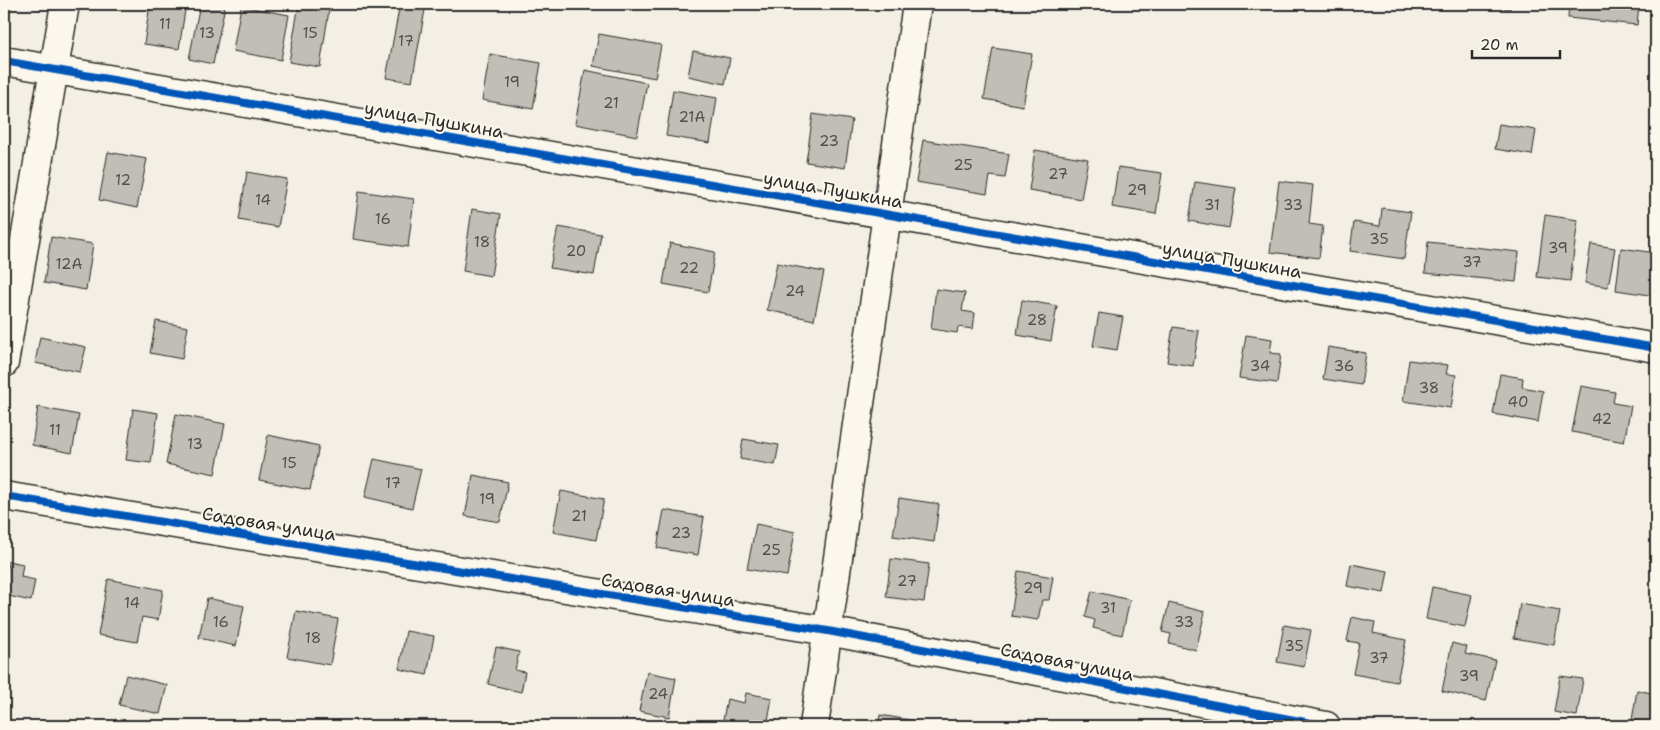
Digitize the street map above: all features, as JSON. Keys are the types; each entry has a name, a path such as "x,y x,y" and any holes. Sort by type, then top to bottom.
{"street":[{"path":"4,362 65,4"},
{"path":"814,726 917,4"},
{"name":"улица Пушкина","path":"4,61 1656,348"},
{"name":"Садовая улица","path":"4,496 828,631 1326,726"}],"building":[{"path":"150,4 186,4 179,49 144,44"},
{"path":"200,4 225,6 213,64 189,59"},
{"path":"299,4 330,4 320,67 289,62"},
{"path":"400,4 426,4 412,82 386,78"},
{"path":"839,4 862,4 861,8"},
{"path":"1476,4 1511,4 1510,9"},
{"path":"1569,4 1639,4 1637,25 1568,18"},
{"path":"241,6 289,15 281,60 233,51"},
{"path":"599,34 661,45 655,78 593,66"},
{"path":"993,48 1032,54 1023,106 984,99"},
{"path":"693,51 730,58 725,84 688,76"},
{"path":"490,54 541,63 533,109 482,100"},
{"path":"585,70 647,83 637,136 575,124"},
{"path":"673,90 717,98 710,143 666,136"},
{"path":"813,114 852,120 845,168 806,162"},
{"path":"1499,124 1536,130 1532,155 1495,149"},
{"path":"4,133 8,134 4,156"},
{"path":"923,140 1009,154 1005,178 990,176 987,194 916,182"},
{"path":"1035,150 1088,159 1081,199 1029,190"},
{"path":"108,152 147,159 137,208 99,200"},
{"path":"1118,167 1162,173 1156,214 1112,207"},
{"path":"247,172 287,179 278,227 239,220"},
{"path":"1279,181 1313,185 1309,224 1323,226 1319,258 1270,252"},
{"path":"1195,182 1236,188 1229,228 1189,221"},
{"path":"359,191 414,199 408,247 353,239"},
{"path":"1382,208 1411,212 1404,259 1350,251 1354,222 1380,226"},
{"path":"472,209 501,214 491,276 463,271"},
{"path":"1545,215 1578,220 1570,281 1537,277"},
{"path":"558,227 601,234 594,275 550,268"},
{"path":"51,237 93,244 86,290 44,283"},
{"path":"1428,242 1519,252 1516,282 1425,273"},
{"path":"670,243 715,252 708,292 663,284"},
{"path":"1591,244 1615,248 1608,287 1585,283"},
{"path":"1621,248 1656,253 1656,296 1616,290"},
{"path":"777,263 824,272 814,320 767,310"},
{"path":"936,289 965,293 962,311 975,313 973,329 958,327 957,333 931,329"},
{"path":"1022,300 1057,306 1051,341 1017,335"},
{"path":"1099,313 1123,317 1117,350 1093,346"},
{"path":"156,321 188,327 182,359 150,353"},
{"path":"1173,327 1199,331 1193,366 1167,362"},
{"path":"1246,335 1272,339 1270,353 1281,354 1277,383 1239,378"},
{"path":"40,337 86,347 80,372 35,363"},
{"path":"1328,347 1366,353 1361,385 1323,379"},
{"path":"1409,360 1448,365 1446,374 1456,375 1451,408 1403,401"},
{"path":"1500,374 1523,378 1522,387 1543,391 1538,422 1493,414"},
{"path":"1581,386 1615,392 1613,403 1631,406 1624,442 1572,432"},
{"path":"38,407 79,415 72,453 32,445"},
{"path":"133,409 158,413 151,463 126,460"},
{"path":"176,414 225,424 215,474 166,464"},
{"path":"268,435 319,446 310,490 259,480"},
{"path":"743,439 779,445 775,465 740,459"},
{"path":"374,459 421,469 412,508 365,497"},
{"path":"473,475 508,482 500,522 465,516"},
{"path":"561,491 604,499 596,540 553,532"},
{"path":"899,498 939,504 934,542 893,536"},
{"path":"664,510 704,517 698,555 657,548"},
{"path":"756,524 795,532 787,576 747,569"},
{"path":"891,559 929,564 924,602 886,597"},
{"path":"8,561 23,564 21,577 35,580 31,601 4,595"},
{"path":"1351,564 1388,571 1384,593 1347,586"},
{"path":"1018,571 1053,577 1049,600 1042,600 1038,620 1011,616"},
{"path":"108,579 163,590 158,620 142,617 137,642 98,635"},
{"path":"1432,587 1472,595 1465,627 1426,619"},
{"path":"1092,591 1130,600 1122,635 1093,628 1095,620 1085,617"},
{"path":"207,598 244,606 236,646 199,638"},
{"path":"1169,603 1205,612 1196,650 1169,643 1171,634 1162,632"},
{"path":"1520,604 1560,611 1554,645 1514,638"},
{"path":"296,611 338,619 330,665 287,657"},
{"path":"1352,617 1375,622 1373,633 1406,640 1397,682 1353,674 1359,643 1347,641"},
{"path":"1284,625 1311,630 1304,667 1277,662"},
{"path":"406,631 434,636 427,675 399,669"},
{"path":"1452,643 1467,647 1465,654 1495,660 1486,701 1442,691"},
{"path":"496,647 519,652 515,670 525,672 521,692 488,684"},
{"path":"647,672 676,678 669,717 639,711"},
{"path":"126,675 167,685 160,714 119,705"},
{"path":"1560,676 1583,679 1577,716 1554,712"},
{"path":"1637,690 1656,694 1656,724 1632,720"},
{"path":"746,693 772,698 767,726 722,725 727,699 744,703"},
{"path":"880,715 916,721 915,726 878,726"}],"cycle path":[{"path":"4,61 1656,348"},
{"path":"4,496 828,631 1326,726"}]}
